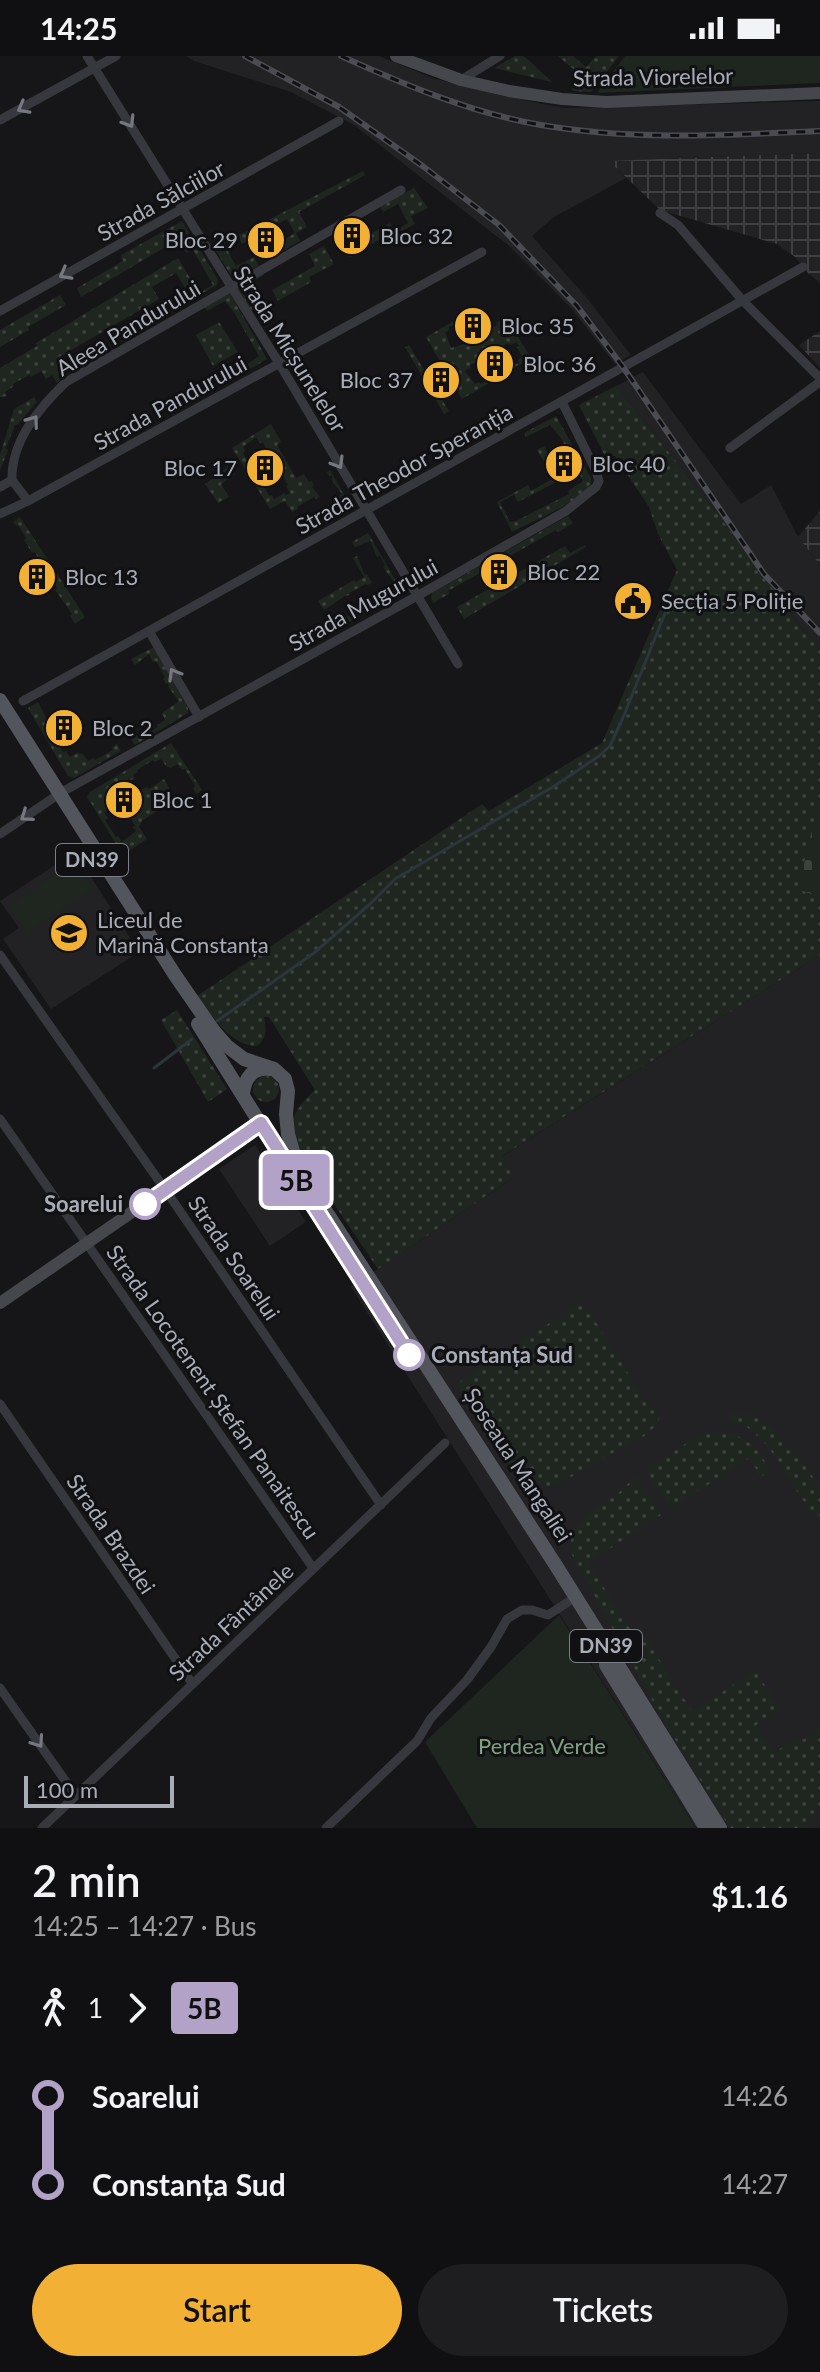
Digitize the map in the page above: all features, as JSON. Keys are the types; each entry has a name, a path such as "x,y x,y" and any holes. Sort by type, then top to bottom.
{"main road":[{"name":"Șoseaua Mangaliei","path":"0,700 56,796 243,1095 568,1602 706,1828"},
{"name":"Șoseaua Mangaliei","path":"0,715 213,1030 244,1059 280,1073 287,1085 288,1134 292,1152 303,1176 555,1564 720,1828"},
{"path":"243,1095 245,1082 253,1072 274,1069"},
{"path":"261,1123 279,1109 286,1098"}],"street":[{"name":"Strada Micșunelelor","path":"87,56 279,363 458,664"},
{"path":"0,120 116,56"},
{"name":"Strada Viorelelor","path":"396,56 461,80 562,99 606,102 820,93"},
{"path":"461,80 500,56"},
{"name":"Strada Sălciilor","path":"0,311 339,121"},
{"name":"Aleea Pandurului","path":"12,480 15,453 25,431 66,382 401,190"},
{"path":"660,213 678,225 743,301 820,380 730,448"},
{"name":"Strada Pandurului","path":"0,514 482,252"},
{"name":"Strada Theodor Speranția","path":"23,701 803,267"},
{"name":"Strada Mugurului","path":"0,834 56,796 566,511 596,487 599,481 562,402"},
{"path":"0,487 12,480 28,501"},
{"path":"149,631 199,717"},
{"name":"Strada Soarelui","path":"0,955 381,1505"},
{"name":"Strada Locotenent Ștefan Panaitescu","path":"0,1119 313,1568"},
{"path":"0,1303 261,1123"},
{"name":"Strada Brazdei","path":"0,1404 192,1683"},
{"name":"Strada Fântânele","path":"42,1828 445,1443"},
{"path":"326,1828 417,1741 431,1718 467,1680 507,1619 522,1610 548,1615 568,1602"},
{"path":"0,1688 76,1796"}],"shaded area":[{"path":"186,56 379,56 435,79 567,108 820,101 820,153 610,161 626,178 554,217 532,236 586,297 631,355 615,364 571,308 509,246 354,125 291,92"},
{"path":"820,153 820,283 795,257 777,244 660,210 609,161"},
{"path":"820,331 820,368 799,345"},
{"path":"643,372 741,504 771,485 798,537 820,565 820,646 804,632 717,513 616,386"},
{"path":"820,511 820,565 798,537"},
{"name":"Liceul de Marină Constanța","path":"75,852 139,952 51,1009 3,939 19,928 0,901"},
{"path":"820,955 820,1828 696,1828 351,1287 513,1178 501,1157"},
{"path":"255,1145 306,1222 270,1246 219,1169"}],"green space":[{"path":"515,56 524,56 552,82 494,68"},
{"path":"558,56 573,56 586,67 596,56 619,56 591,92 573,91 571,86 579,74"},
{"path":"625,56 820,56 820,83 597,93"},
{"path":"363,171 365,175 299,212 307,227 296,233 300,241 276,255 272,247 295,233 287,219 242,244 238,236 224,244 236,266 254,257 259,266 234,280 214,248"},
{"path":"414,188 428,208 411,216 415,224 380,243 378,240 350,257 345,248 390,223 394,231 408,223 398,204 383,212 380,206"},
{"path":"182,221 189,233 81,297 77,288 123,261 121,255"},
{"path":"193,238 218,280 217,285 192,299 176,273 152,287 159,299 61,356 69,371 57,383 52,375 46,379 41,371 13,384 5,392 7,396 0,397 0,368 178,258 199,293 213,285 193,250 186,253 181,244"},
{"path":"324,246 334,264 309,277 311,282 278,301 272,290 315,266 309,254"},
{"path":"262,272 264,275 248,284 260,306 251,311 237,286"},
{"path":"230,293 267,359 245,372 242,368 259,356 235,314 225,301 207,311 205,307"},
{"path":"60,295 66,305 0,347 0,330"},
{"path":"471,311 474,316 449,327 445,332 451,348 464,344 502,319 505,323 509,322 531,358 462,399 426,337","holes":["517,342 522,357 519,363 494,374 481,384 475,384 465,371 508,343"]},
{"path":"219,322 238,352 213,366 196,335"},
{"path":"409,345 449,411 444,414 405,347"},
{"path":"616,386 717,513 804,632 820,646 820,955 502,1156 514,1177 378,1269 298,1148 292,1129 295,1114 315,1090 269,1017 264,1017 265,1033 261,1043 257,1046 247,1045 222,1028 197,996 482,804 489,811 602,743 677,570 658,534 649,507 615,456 605,456 579,405"},
{"path":"34,397 37,402 15,425 0,470 0,455 14,409"},
{"path":"556,416 591,478 590,486 571,502 512,532 497,502 528,485 531,491 554,478 537,450 544,446 562,479 518,502 514,495 500,502 510,522 569,494 568,491 583,481 561,438 550,425 526,437 524,433"},
{"path":"271,424 281,442 277,445 296,478 304,474 309,482 312,481 312,487 320,497 314,497 292,512 285,501 270,509 232,448","holes":["256,437 260,443 263,442 290,493 274,499 272,495 269,496 254,466 251,467 243,447"]},
{"path":"230,465 235,474 221,484 229,497 218,503 205,484"},
{"path":"330,470 352,508 317,527 314,523 325,517 324,514 328,512 326,507 342,494 327,472"},
{"path":"568,516 573,523 448,591 449,594 433,603 432,593"},
{"path":"20,517 85,617 75,624 70,616 72,614 55,590 57,588 46,575 35,552 32,553 18,525 13,522"},
{"path":"368,533 400,588 392,599 347,623 344,618 377,603 380,597 377,592 393,581 370,541 355,547 352,542"},
{"path":"585,545 464,619 457,607 565,546 570,553"},
{"path":"357,556 372,583 349,593 324,610 318,601 364,577 353,558"},
{"path":"154,647 188,713 135,745 131,739 158,727 165,720 162,713 179,701 149,654 135,665 131,659"},
{"path":"38,702 63,752 66,751 70,757 77,753 83,754 88,761 95,760 113,750 112,747 117,744 121,751 74,778 68,776 28,708"},
{"path":"171,743 202,790 196,794 185,769 182,770 178,764 171,768 166,766 161,759 153,760 137,770 133,775 135,778 113,788 108,794 113,802 111,808 104,812 108,818 105,820 122,842 136,831 124,807 140,798 141,790 149,789 164,779 180,801 175,805 173,801 143,820 139,827 147,839 123,855 87,797 90,792"},
{"path":"820,801 820,897 797,889"},
{"path":"75,862 93,889 27,933 9,906"},
{"path":"177,1010 227,1089 208,1102 161,1020"},
{"path":"266,1076 275,1080 279,1089 275,1098 266,1102 257,1098 253,1089 257,1080"},
{"path":"576,1306 583,1306 589,1311 644,1399 660,1416 653,1428 641,1438 571,1477 548,1486 522,1475 508,1461 472,1411 458,1383"},
{"path":"743,1414 770,1426 820,1487 820,1515 815,1519 767,1445 745,1425 731,1422 731,1415"},
{"path":"703,1434 738,1436 751,1444 762,1456 769,1471 761,1477 749,1458 671,1509 647,1471 649,1467"},
{"path":"638,1478 661,1515 588,1563 636,1638 643,1634 692,1711 755,1671 780,1708 756,1725 773,1753 794,1740 804,1739 820,1730 820,1807 802,1828 730,1828 664,1722 571,1553 573,1533 578,1524"},
{"name":"Perdea Verde","path":"559,1615 696,1828 477,1828 425,1742"}],"waterway":[{"path":"217,1021 314,953 395,879 556,785 610,746 670,601"},
{"path":"154,1068 192,1039"}],"railway":[{"path":"245,56 339,107 499,225 577,306 623,367 764,574 820,633"},
{"path":"341,56 464,106 541,125 645,135 820,131"}],"bus line":[{"name":"5B","path":"145,1204 261,1123 409,1355"}],"place":[{"name":"Bloc 32","path":"352,236"},
{"name":"Bloc 29","path":"266,240"},
{"name":"Bloc 35","path":"473,326"},
{"name":"Bloc 36","path":"495,364"},
{"name":"Bloc 37","path":"441,380"},
{"name":"Bloc 40","path":"564,464"},
{"name":"Bloc 17","path":"265,468"},
{"name":"Bloc 22","path":"499,572"},
{"name":"Bloc 13","path":"37,577"},
{"name":"Secția 5 Poliție","path":"633,601"},
{"name":"Bloc 2","path":"64,728"},
{"name":"Bloc 1","path":"124,800"},
{"name":"Liceul de Marină Constanța","path":"69,933"},
{"name":"Soarelui","path":"145,1204"},
{"name":"Constanța Sud","path":"409,1355"}]}
